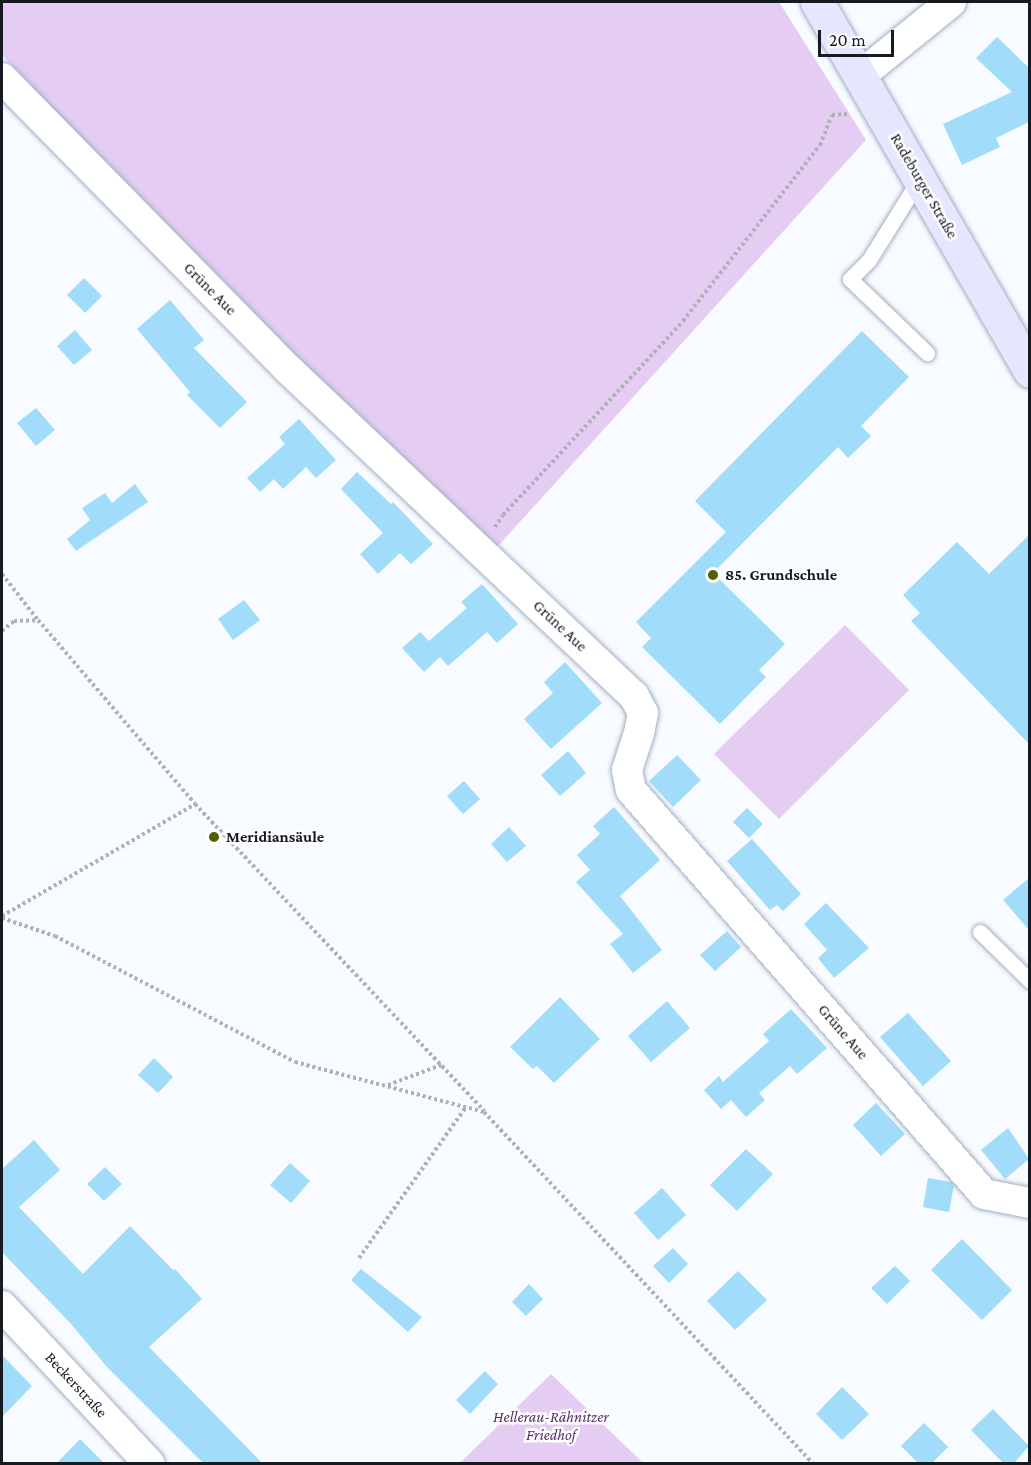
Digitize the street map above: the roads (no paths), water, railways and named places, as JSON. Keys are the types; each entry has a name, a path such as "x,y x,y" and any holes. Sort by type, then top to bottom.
{"main road":[{"name":"Radeburger Straße","path":"817,2 1029,371"}],"street":[{"path":"861,75 951,2"},
{"name":"Grüne Aue","path":"2,78 290,370 634,696 643,713 627,770 631,790 984,1194 1029,1203"},
{"name":"Beckerstraße","path":"2,1306 150,1464"}],"lane":[{"path":"920,178 869,260 850,279 927,352"},
{"path":"980,932 1029,978"}],"place":[{"name":"85. Grundschule","path":"713,575"},
{"name":"Meridiansäule","path":"214,837"}],"park label":[{"name":"Hellerau-Rähnitzer Friedhof","path":"551,1426"}]}
